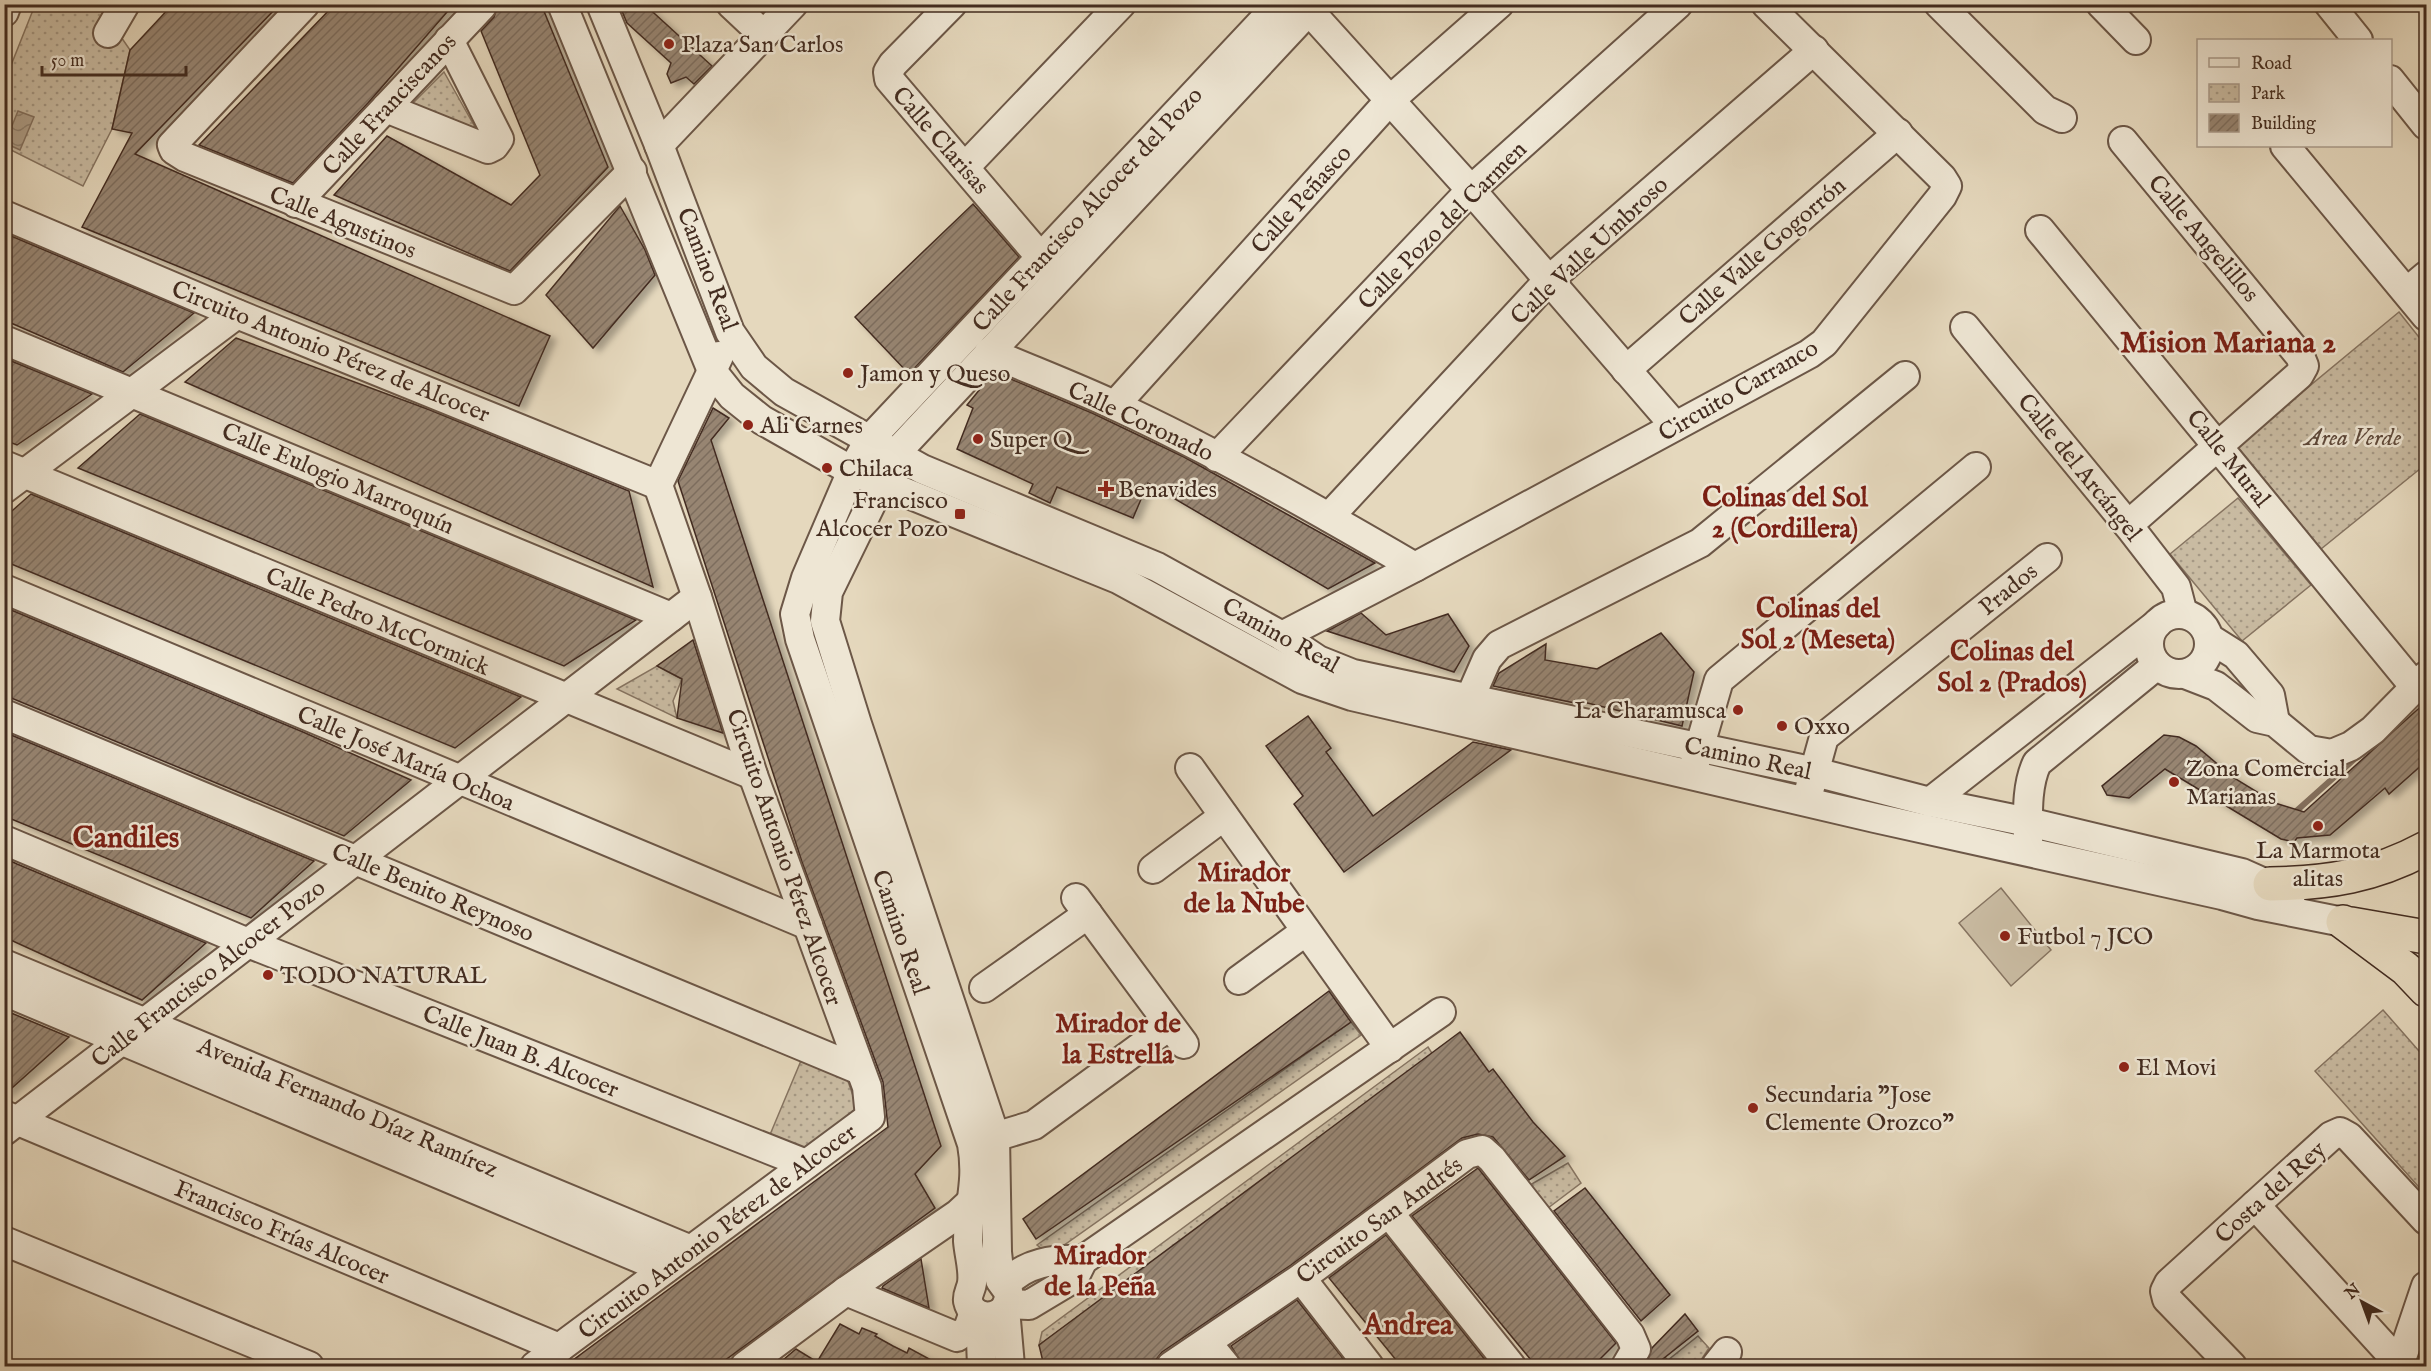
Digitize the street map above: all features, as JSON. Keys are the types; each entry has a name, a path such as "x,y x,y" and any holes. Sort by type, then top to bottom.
{"highway":[{"path":"2264,895 2341,880 2396,864 2427,848"},
{"path":"2343,922 2427,937"},
{"path":"2343,922 2406,969 2427,990"}],"street":[{"path":"4,12 7,4"},
{"path":"108,33 125,4"},
{"name":"Calle Agustinos","path":"305,4 172,145 174,150 296,203 514,290 632,171"},
{"name":"Camino Real","path":"562,4 712,370 732,396 762,420 852,471 1118,579 1302,679 1352,696 1465,710 1700,749 1815,772 1930,802 2028,822 2224,882 2343,922"},
{"name":"Camino Real","path":"602,4 659,145 730,332 754,367 784,392 922,469 1157,567 1282,636 1318,660 1353,674 1465,710 1691,775 1805,802 2029,852 2224,882"},
{"path":"731,4 764,35"},
{"path":"659,145 793,4"},
{"name":"Calle Clarisas","path":"952,4 888,72 889,79 1050,268"},
{"path":"965,167 1121,4"},
{"name":"Calle Peñasco","path":"1114,405 1389,100 1499,4"},
{"name":"Calle Pozo del Carmen","path":"1217,457 1471,190 1678,4"},
{"name":"Circuito Carranco","path":"1282,636 1415,567 1809,354 1824,343 1942,196 1947,186 1942,178 1766,4"},
{"path":"1939,4 2045,110 2062,118"},
{"path":"2101,4 2136,40"},
{"path":"2329,4 2357,39"},
{"name":"Calle Franciscanos","path":"296,203 482,6"},
{"path":"1298,10 1389,100 1471,190 1675,426"},
{"name":"Calle Francisco Alcocer del Pozo","path":"852,471 869,440 1050,268 1298,10"},
{"path":"386,108 472,145 488,149 495,146 499,138 449,40"},
{"name":"Calle Valle Umbroso","path":"1329,517 1549,280 1814,50"},
{"path":"2392,81 2426,123"},
{"name":"Calle Valle Gogorrón","path":"1626,370 1898,133"},
{"name":"Calle Angelillos","path":"2123,141 2300,356 2304,366 2299,375 2219,446"},
{"path":"2286,147 2417,284 2427,316"},
{"name":"Circuito Antonio Pérez de Alcocer","path":"4,215 237,314 658,485"},
{"name":"Calle Mural","path":"2040,231 2219,446 2421,682"},
{"name":"Calle Francisco Alcocer del Pozo","path":"882,483 896,453 989,352 1050,268"},
{"path":"11,476 133,392 237,314"},
{"name":"Calle del Arcángel","path":"1965,327 2176,587 2170,619"},
{"path":"698,597 658,485 730,332"},
{"name":"Calle Eulogio Marroquín","path":"4,340 671,617"},
{"name":"Calle Coronado","path":"989,352 1114,405 1329,517 1415,567"},
{"path":"1465,710 1487,659 1499,645 1700,543 1905,376"},
{"path":"2128,525 2219,446"},
{"path":"1691,775 1719,680 1976,467"},
{"name":"Camino Real","path":"852,471 806,578 795,614 800,639 983,1140 976,1168 968,1240 1010,1366"},
{"name":"Calle Pedro McCormick","path":"11,476 753,775"},
{"name":"Camino Real","path":"882,483 828,592 825,621 983,1140 989,1298 982,1366"},
{"name":"Prados","path":"1805,802 1824,737 2047,558"},
{"name":"Calle José María Ochoa","path":"4,589 808,925"},
{"name":"Calle Francisco Alcocer Pozo","path":"9,1122 133,1031 698,597"},
{"name":"Circuito Antonio Pérez Alcocer","path":"698,597 753,775 867,1087 870,1117"},
{"path":"2170,619 2149,640 2149,649 2157,665 2169,673 2184,674 2216,686 2257,718 2275,722 2310,750 2332,754 2351,746 2373,730 2421,682"},
{"path":"1930,802 2170,619 2200,621 2209,638 2210,646 2205,661 2192,672 2184,674"},
{"path":"2209,638 2236,655 2270,695 2275,722"},
{"path":"2029,852 2028,822 2032,773 2037,763 2157,665"},
{"name":"Calle Benito Reynoso","path":"4,714 860,1070"},
{"path":"1190,768 1390,1048"},
{"path":"1153,869 1224,816"},
{"name":"Calle Juan B. Alcocer","path":"4,840 248,943 806,1164"},
{"path":"983,1140 1034,1125 1177,1035 1082,906 984,988"},
{"path":"1239,980 1306,931"},
{"name":"Avenida Fernando Díaz Ramírez","path":"4,964 133,1031 665,1269"},
{"name":"Avenida Fernando Díaz Ramírez","path":"4,991 133,1031 691,1250"},
{"path":"846,1290 951,1336 963,1335 989,1298 1029,1305 1074,1278 1083,1260 1441,1012"},
{"name":"Circuito Antonio Pérez de Alcocer","path":"535,1366 870,1117"},
{"name":"Francisco Frías Alcocer","path":"9,1122 559,1348"},
{"name":"Costa del Rey","path":"2232,1366 2168,1299 2165,1291 2169,1283 2331,1136 2340,1132 2349,1137 2427,1220"},
{"name":"Circuito San Andrés","path":"1171,1366 1208,1344 1301,1278 1467,1154 1482,1150 1492,1159 1630,1335 1636,1348 1626,1366"},
{"path":"745,1366 846,1290 958,1214 972,1201"},
{"path":"2255,1205 2399,1365 2427,1286"},
{"path":"1389,1213 1511,1366"},
{"path":"4,1242 309,1366"},
{"path":"1301,1278 1369,1366"},
{"path":"1208,1344 1226,1366"}],"green space":[{"path":"35,5 99,5 130,50 112,129 83,186 5,147 4,83"},
{"path":"444,72 480,136 412,104"},
{"name":"Area Verde","path":"2399,312 2426,346 2426,464 2321,549 2237,446"},
{"path":"2238,498 2311,585 2242,641 2170,554"},
{"path":"657,666 682,679 673,701 677,718 617,689"},
{"name":"Futbol 7 JCO","path":"2001,888 2051,950 2011,986 1959,923"},
{"path":"2383,1010 2426,1059 2426,1195 2315,1071"},
{"path":"1351,1022 1361,1035 1050,1255 1037,1245"},
{"path":"1428,1047 1435,1058 1039,1345 1042,1332"},
{"path":"803,1056 844,1070 857,1107 833,1128 800,1151 769,1137"},
{"path":"1568,1163 1581,1183 1548,1208 1530,1185"},
{"path":"1698,1336 1709,1348 1697,1366 1646,1366 1641,1360 1654,1347 1668,1360"}],"water":[{"path":"18,111 34,117 20,150 5,143"}],"building":[{"path":"173,4 280,4 135,154 550,336 519,406 82,227 132,133 112,129 130,50"},
{"path":"335,4 454,4 368,103 293,183 199,145"},
{"path":"498,4 541,4 608,167 510,271 334,195 387,136 511,205 540,175 481,31 494,17"},
{"name":"Plaza San Carlos","path":"619,4 644,4 712,66 694,84 686,77 671,83 667,74 671,63 627,23"},
{"path":"973,204 1019,257 909,374 855,317"},
{"path":"620,206 645,250 655,275 593,348 546,295"},
{"path":"4,233 194,313 123,372 4,320"},
{"path":"236,338 430,410 629,491 653,587 185,382"},
{"path":"4,358 92,394 17,445 4,440"},
{"path":"994,372 1092,413 1184,457 1375,563 1328,589 1148,483 1133,518 1057,487 1050,503 1029,493 1033,484 957,449 973,408 967,405"},
{"path":"713,408 729,418 711,440 941,1146 915,1174 935,1208 717,1366 565,1366 888,1127 883,1082 802,862 678,481"},
{"path":"140,414 636,620 564,666 78,468"},
{"path":"31,494 521,697 455,748 4,561 4,518"},
{"path":"4,607 303,732 411,780 344,836 4,695"},
{"path":"1361,613 1386,635 1448,614 1469,646 1454,672 1327,631"},
{"path":"1661,633 1694,672 1682,726 1575,700 1575,703 1493,686 1499,673 1546,644 1545,660 1597,669"},
{"path":"693,640 723,733 677,718 682,679 657,666"},
{"path":"2427,701 2427,752 2419,759 2423,764 2389,794 2385,788 2330,835 2297,838 2294,842 2281,839 2165,769 2129,798 2107,795 2102,786 2164,735 2179,737 2196,746 2234,778 2275,803 2304,812"},
{"path":"1308,716 1331,748 1326,752 1373,816 1473,742 1511,750 1344,872 1294,804 1303,796 1266,746"},
{"path":"4,732 314,861 251,918 4,816"},
{"path":"4,858 206,943 142,1000 4,937"},
{"path":"1329,991 1351,1022 1036,1239 1023,1219"},
{"path":"4,1010 69,1037 4,1095"},
{"path":"1460,1032 1489,1072 1493,1069 1533,1122 1565,1156 1529,1180 1493,1137 1478,1134 1462,1138 1291,1265 1162,1352 1151,1366 1044,1366 1039,1345"},
{"path":"1478,1168 1616,1343 1593,1366 1536,1366 1412,1216"},
{"path":"1585,1188 1670,1295 1641,1321 1554,1211"},
{"path":"1386,1235 1490,1366 1401,1366 1329,1278"},
{"path":"921,1259 929,1308 882,1288"},
{"path":"1297,1300 1349,1366 1243,1366 1231,1346"},
{"path":"1685,1314 1698,1331 1654,1366 1645,1366 1652,1348"},
{"path":"840,1324 859,1334 862,1328 877,1334 875,1336 907,1353 909,1348 942,1366 776,1366 796,1349 817,1362"}],"waterway":[{"path":"2293,814 2359,755"}],"place":[{"name":"Plaza San Carlos","path":"669,44"},
{"name":"Jamon y Queso","path":"848,373"},
{"name":"Ali Carnes","path":"748,425"},
{"name":"Super Q","path":"978,439"},
{"name":"Chilaca","path":"827,468"},
{"name":"Benavides","path":"1106,489"},
{"name":"Francisco Alcocer Pozo","path":"960,514"},
{"name":"La Charamusca","path":"1738,710"},
{"name":"Oxxo","path":"1782,726"},
{"name":"Zona Comercial Marianas","path":"2174,782"},
{"name":"La Marmota alitas","path":"2318,826"},
{"name":"Futbol 7 JCO","path":"2005,936"},
{"name":"TODO NATURAL","path":"268,975"},
{"name":"El Movi","path":"2124,1067"},
{"name":"Secundaria \"Jose Clemente Orozco\"","path":"1753,1108"}],"district":[{"name":"Mision Mariana 2","path":"2228,342"},
{"name":"Colinas del Sol 2 (Cordillera)","path":"1785,512"},
{"name":"Colinas del Sol 2 (Meseta)","path":"1818,624"},
{"name":"Colinas del Sol 2 (Prados)","path":"2012,666"},
{"name":"Candiles","path":"126,837"},
{"name":"Mirador de la Nube","path":"1244,888"},
{"name":"Mirador de la Estrella","path":"1118,1038"},
{"name":"Mirador de la Peña","path":"1100,1270"},
{"name":"Andrea","path":"1408,1324"}]}
